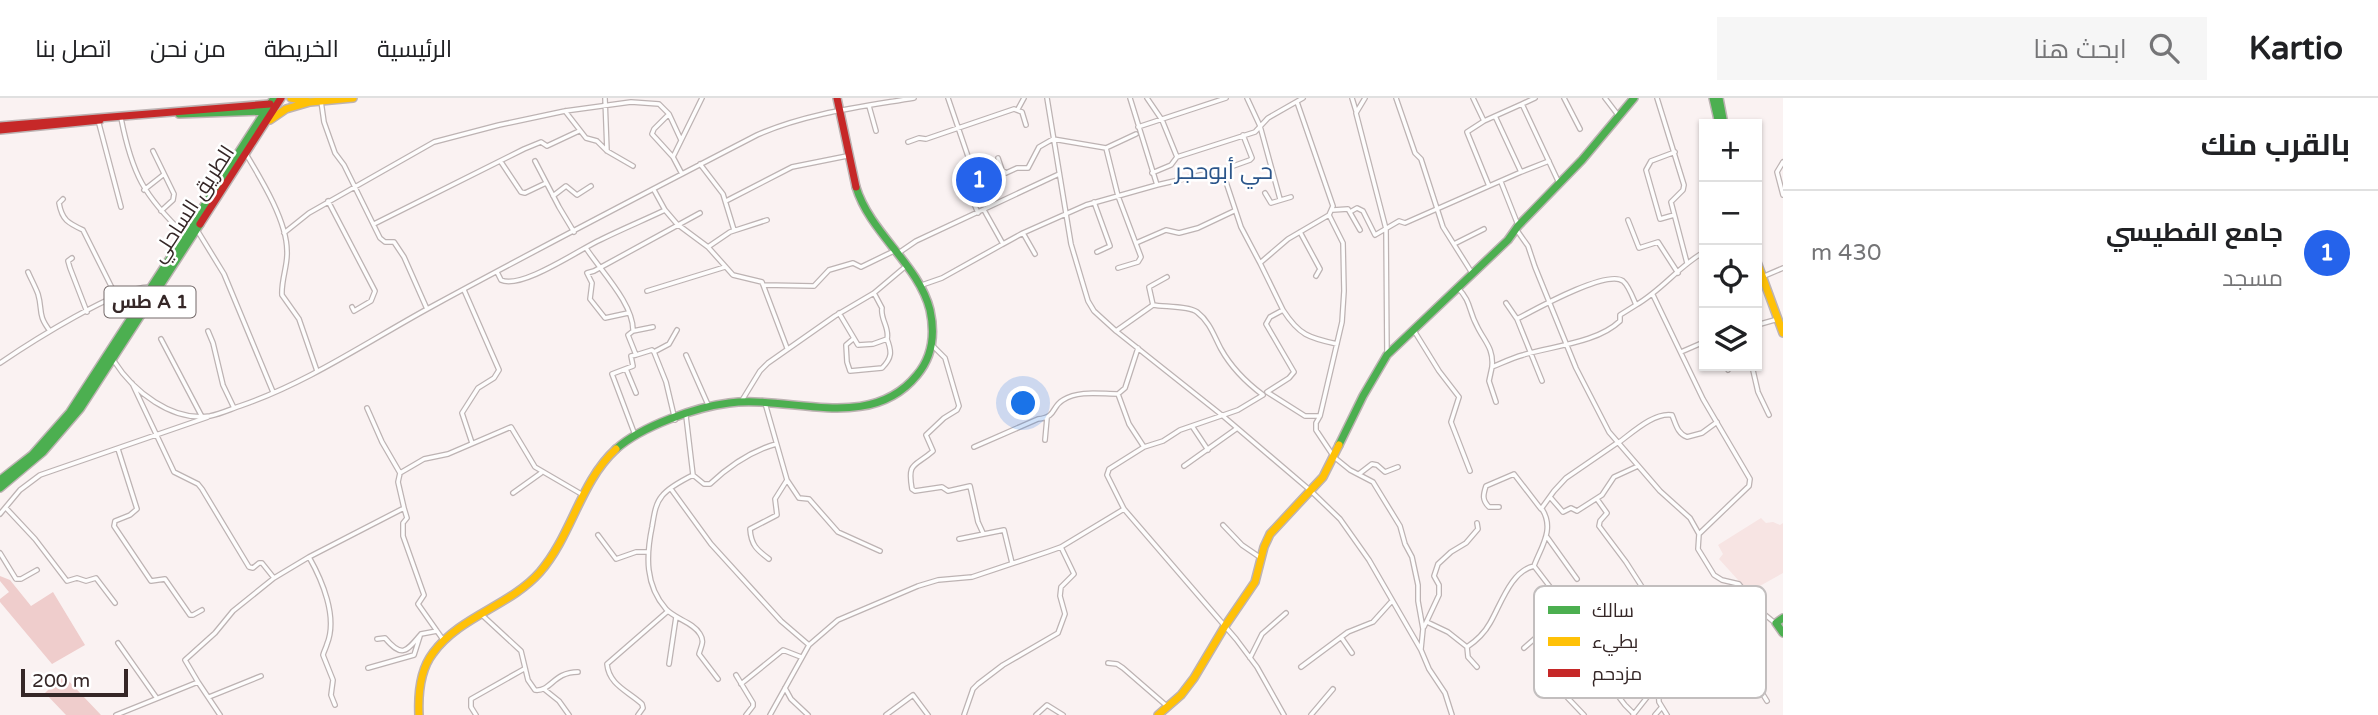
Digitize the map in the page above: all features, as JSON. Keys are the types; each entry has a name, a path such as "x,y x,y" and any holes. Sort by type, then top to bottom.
{"main road":[{"name":"الطريق الساحلي","path":"0,488 27,469 68,426 281,98"},
{"path":"291,98 310,102"},
{"path":"262,128 286,109 310,102 353,98"},
{"path":"419,715 418,705 424,671 433,653 444,641 523,589 542,570 558,546 603,462 620,444 635,435 709,407 741,402 851,409 875,405 895,397 914,380 926,363 932,345 930,310 919,286 863,207 837,98"},
{"path":"1158,715 1194,678 1225,626 1253,587 1270,534 1311,491 1334,457 1363,396 1387,355 1508,240 1634,98"},
{"path":"1716,98 1721,119"},
{"name":"الطريق الساحلي","path":"0,480 32,455 71,412 270,104"},
{"path":"0,128 270,104"},
{"path":"0,128 164,114"},
{"path":"1762,276 1783,333"},
{"path":"1780,621 1783,633"}],"street":[{"path":"605,98 607,151"},
{"path":"673,158 702,98"},
{"path":"0,514 20,490 48,472 273,393 700,164 775,127 817,115 914,98"},
{"path":"948,98 973,171"},
{"path":"908,142 919,138 926,139 1018,109 1024,98"},
{"path":"1047,98 1074,256 1085,296 1094,311 1223,416 1340,519 1352,534 1421,650 1429,669 1445,693 1452,715"},
{"path":"1130,98 1157,185"},
{"path":"1147,98 1162,120 1177,157"},
{"path":"1138,127 1226,98"},
{"path":"1247,98 1260,127 1280,199"},
{"path":"1152,173 1171,165 1177,157 1255,132 1278,111 1303,98"},
{"path":"1352,98 1386,229 1387,355"},
{"path":"1356,113 1365,98"},
{"path":"1396,98 1411,144 1421,159 1443,227 1472,274"},
{"path":"1473,98 1484,121"},
{"path":"1489,186 1467,132 1484,121 1535,98"},
{"path":"1564,98 1580,129"},
{"path":"1605,98 1618,115"},
{"path":"1657,98 1684,185 1683,190 1672,200 1687,262"},
{"path":"321,101 331,143 383,242 394,242 399,249 427,309"},
{"path":"284,233 328,201 434,142 565,111 651,102 663,107 669,114 681,141"},
{"path":"1260,263 1288,239 1329,215 1332,210 1332,200 1297,102"},
{"path":"1522,104 1559,183"},
{"path":"869,106 876,131"},
{"path":"1018,109 1024,114 1026,125"},
{"path":"565,111 589,140 597,141 607,151 633,166"},
{"path":"669,114 654,128 652,134 673,158 682,174"},
{"path":"1495,116 1521,172"},
{"path":"121,118 131,163 144,190 185,235"},
{"path":"98,120 121,207"},
{"path":"374,224 524,149 541,142 546,146 553,144 579,131"},
{"path":"998,158 1004,173 1030,167 1034,153 1053,139 1106,148 1136,134"},
{"path":"919,286 942,278 1023,233 1094,202 1222,170 1252,158 1243,135"},
{"path":"1106,148 1118,196 1140,260 1118,268"},
{"path":"153,151 174,197 162,211"},
{"path":"1674,215 1661,219 1646,170 1651,161 1675,152"},
{"path":"246,154 273,205 284,233 288,254 282,295 299,319 317,371"},
{"path":"726,201 792,167 849,155"},
{"path":"500,161 521,192 525,193 546,183"},
{"path":"535,161 574,232"},
{"path":"1350,212 1357,208 1363,211 1375,235 1399,221 1405,223 1549,162"},
{"path":"1783,162 1777,172 1783,195"},
{"path":"700,164 726,201 734,230"},
{"path":"1222,170 1234,211 1292,324 1305,335 1337,344"},
{"path":"654,190 677,225 708,247 736,276 757,280 764,285 814,286 834,268 853,262 860,267 896,252 1059,174"},
{"path":"144,190 163,175"},
{"path":"1501,182 1566,345 1609,432 1660,491 1690,518 1699,534 1698,550 1714,575 1741,586"},
{"path":"965,183 978,213"},
{"path":"553,196 566,186 577,195 591,186"},
{"path":"1265,193 1270,203 1291,197"},
{"path":"63,200 59,203 62,216 69,224 83,230 116,296"},
{"path":"328,201 375,291 371,301 354,311 352,307"},
{"path":"1094,202 1110,246 1097,251"},
{"path":"1332,210 1345,208 1360,230"},
{"path":"497,272 503,282 517,281 542,272 665,210"},
{"path":"984,210 1003,244"},
{"path":"1136,243 1166,230 1178,233 1198,228 1234,211"},
{"path":"628,313 604,318 590,299 592,283 587,273 700,213"},
{"path":"1329,215 1341,237 1344,259 1342,322 1315,428 1334,457 1350,470 1373,482 1400,526 1412,557 1423,629 1421,650"},
{"path":"708,247 734,230 767,220"},
{"path":"1628,220 1639,248 1658,242 1678,273"},
{"path":"1454,244 1484,229"},
{"path":"197,230 225,274 273,393"},
{"path":"1300,232 1320,268 1316,276"},
{"path":"1023,233 1035,254"},
{"path":"586,248 615,287 633,324 633,331"},
{"path":"1492,367 1531,353 1566,345 1617,324 1620,315 1653,296 1687,262 1699,255"},
{"path":"72,258 69,264 87,312"},
{"path":"647,291 725,267"},
{"path":"741,402 760,371 787,348 874,293 906,267"},
{"path":"1762,276 1783,268"},
{"path":"28,272 38,295 39,313 50,331"},
{"path":"1153,305 1149,287 1167,277"},
{"path":"1517,319 1596,282 1619,279 1625,283 1636,305"},
{"path":"764,285 787,348"},
{"path":"0,363 50,331 116,296 137,287 152,287"},
{"path":"1458,287 1470,302 1476,326 1486,339 1492,354 1489,381 1496,402"},
{"path":"464,290 499,370 494,378 475,391 462,413 472,443"},
{"path":"853,339 846,345 850,371 882,369 890,360 888,331 881,314 882,308 874,293"},
{"path":"1653,296 1695,384 1750,482 1699,534"},
{"path":"1506,303 1517,319 1542,381"},
{"path":"1116,331 1153,305 1190,309 1197,312 1214,330 1226,356 1243,378 1265,394 1305,416 1320,416"},
{"path":"1283,310 1270,317 1266,324 1294,372 1289,378 1223,416 1180,430 1163,441 1133,452 1107,472 1124,509 1250,658 1284,715"},
{"path":"839,313 858,345 887,339"},
{"path":"1762,323 1777,318"},
{"path":"636,355 628,335 633,331 653,327"},
{"path":"1413,329 1459,397 1451,422 1470,471"},
{"path":"635,435 613,373 633,366 631,356 652,350 654,352 669,344 677,330"},
{"path":"208,331 223,385 234,408"},
{"path":"161,339 202,416"},
{"path":"1681,352 1699,344"},
{"path":"932,345 945,358 959,406 926,435 933,451 912,467 909,475 912,489 915,491 942,487 948,491 972,487 978,522 983,533"},
{"path":"974,447 1038,419 1047,418 1052,415 1059,402 1076,394 1118,394 1125,388 1138,348"},
{"path":"654,352 666,382 675,420"},
{"path":"686,355 709,407"},
{"path":"113,359 131,381 171,411 210,416"},
{"path":"626,369 636,393"},
{"path":"1753,371 1758,392 1769,415"},
{"path":"131,381 174,472 198,484 202,489 249,567 254,568 262,563 274,578"},
{"path":"1118,394 1129,424 1144,447"},
{"path":"765,403 787,480 799,498 808,499 838,532 880,551"},
{"path":"367,408 400,473 398,482 407,518 403,523 402,536 424,595 418,604 444,641"},
{"path":"1541,509 1566,478 1646,423 1667,414 1672,415 1681,434 1687,438 1702,433 1717,422"},
{"path":"686,415 693,475 704,484 710,484 722,472 758,449 776,444"},
{"path":"1045,440 1047,418"},
{"path":"1192,426 1208,450"},
{"path":"400,473 424,459 448,454 511,427 530,460 541,473 584,496"},
{"path":"1184,466 1236,429"},
{"path":"118,449 137,509 115,521 114,526 151,582 165,579 191,616 202,610"},
{"path":"1359,474 1372,464 1385,472 1398,467"},
{"path":"1550,497 1565,512 1572,508 1577,511 1604,493 1614,477 1639,466"},
{"path":"27,469 32,480"},
{"path":"513,494 541,473"},
{"path":"1467,647 1490,623 1496,608 1519,575 1534,566 1547,537 1546,518 1513,474 1486,486 1483,498 1485,502 1489,507 1499,507"},
{"path":"693,475 661,497 657,504 647,552 649,575 668,611 699,632 703,642 699,654 718,679"},
{"path":"769,559 755,549 751,542 750,529 777,515 775,499 787,480"},
{"path":"671,489 710,544 780,621 809,645"},
{"path":"1597,499 1607,513 1599,526 1641,586"},
{"path":"6,508 35,539 67,581 96,578 115,603"},
{"path":"220,715 186,663 187,657 210,638 233,611 274,578 404,508"},
{"path":"770,715 809,645 849,614 928,583 972,577 1061,547 1124,509"},
{"path":"1423,629 1439,595 1435,571 1445,557 1472,536 1478,529 1477,523"},
{"path":"1223,525 1242,545 1261,558"},
{"path":"959,539 1005,530 1012,563"},
{"path":"598,535 616,559 636,552 647,552"},
{"path":"1547,537 1577,579"},
{"path":"964,715 973,689 978,684 1003,665 1051,638 1061,628 1065,614 1059,594 1063,584 1074,574 1061,547"},
{"path":"0,553 16,579 37,570"},
{"path":"309,557 327,595 330,624 328,643 323,655 333,680 331,695 335,705"},
{"path":"1534,566 1549,586"},
{"path":"1301,667 1348,632 1373,622 1391,602"},
{"path":"638,715 643,708 642,704 618,687 608,673 607,664 668,611"},
{"path":"1250,658 1262,634 1286,614"},
{"path":"482,615 521,651 528,680 535,690 544,689 564,673 578,672"},
{"path":"669,664 676,617"},
{"path":"1427,622 1448,632 1467,647 1468,657 1477,667"},
{"path":"377,639 385,638 393,648 401,651 410,648 421,634 437,631"},
{"path":"368,668 414,655 421,634"},
{"path":"1341,637 1352,653"},
{"path":"1524,649 1534,640"},
{"path":"118,643 156,697"},
{"path":"741,684 783,650 800,657"},
{"path":"1108,663 1124,668 1168,707"},
{"path":"476,715 471,707 471,699 525,669"},
{"path":"736,675 754,703 746,715"},
{"path":"209,697 261,676"},
{"path":"116,715 198,682"},
{"path":"785,688 791,699 808,715"},
{"path":"544,689 559,701 569,715"},
{"path":"1311,715 1333,689"},
{"path":"886,715 913,695 928,715"},
{"path":"1568,698 1584,715"},
{"path":"1621,698 1634,714 1646,698"},
{"path":"1660,698 1661,708 1667,715"},
{"path":"1036,715 1047,705 1063,715"},
{"path":"1654,715 1661,708"}],"shaded area":[{"path":"1761,518 1766,523 1783,523 1783,573 1760,586 1744,586 1719,559 1723,554 1718,545"},
{"path":"0,576 10,580 31,606 53,592 85,645 52,664 0,602 9,592 0,581"},
{"path":"63,675 101,715 66,715 45,693"}],"traffic: fast":[{"path":"0,480 32,455 70,412 274,98"},
{"path":"1339,445 1387,355 1508,240 1518,226 1582,160 1634,98"},
{"path":"1713,98 1718,119"},
{"path":"1719,98 1723,119"},
{"path":"179,114 266,111"},
{"path":"616,449 654,425 701,409 729,403 753,402 829,408 853,407 877,403 898,393 917,375 931,344 930,310 916,278 872,219 856,187"},
{"path":"0,488 43,452 80,409 200,224"},
{"path":"1783,618 1776,623 1783,633"}],"traffic: slow":[{"path":"291,98 310,102 353,98"},
{"path":"270,120 286,109 310,102"},
{"path":"1762,276 1783,333"},
{"path":"1158,715 1181,695 1194,678 1255,582 1270,534 1323,477 1339,445"},
{"path":"419,715 421,682 433,653 457,630 514,594 540,572 560,542 593,477 616,449"}],"traffic: jam":[{"path":"200,224 281,98"},
{"path":"837,98 856,187"},
{"path":"0,126 270,104"},
{"path":"0,130 100,120"}],"place":[{"name":"جامع الفطيسي","path":"979,180"}],"district":[{"name":"حي أبوحجر","path":"1224,172"}]}
